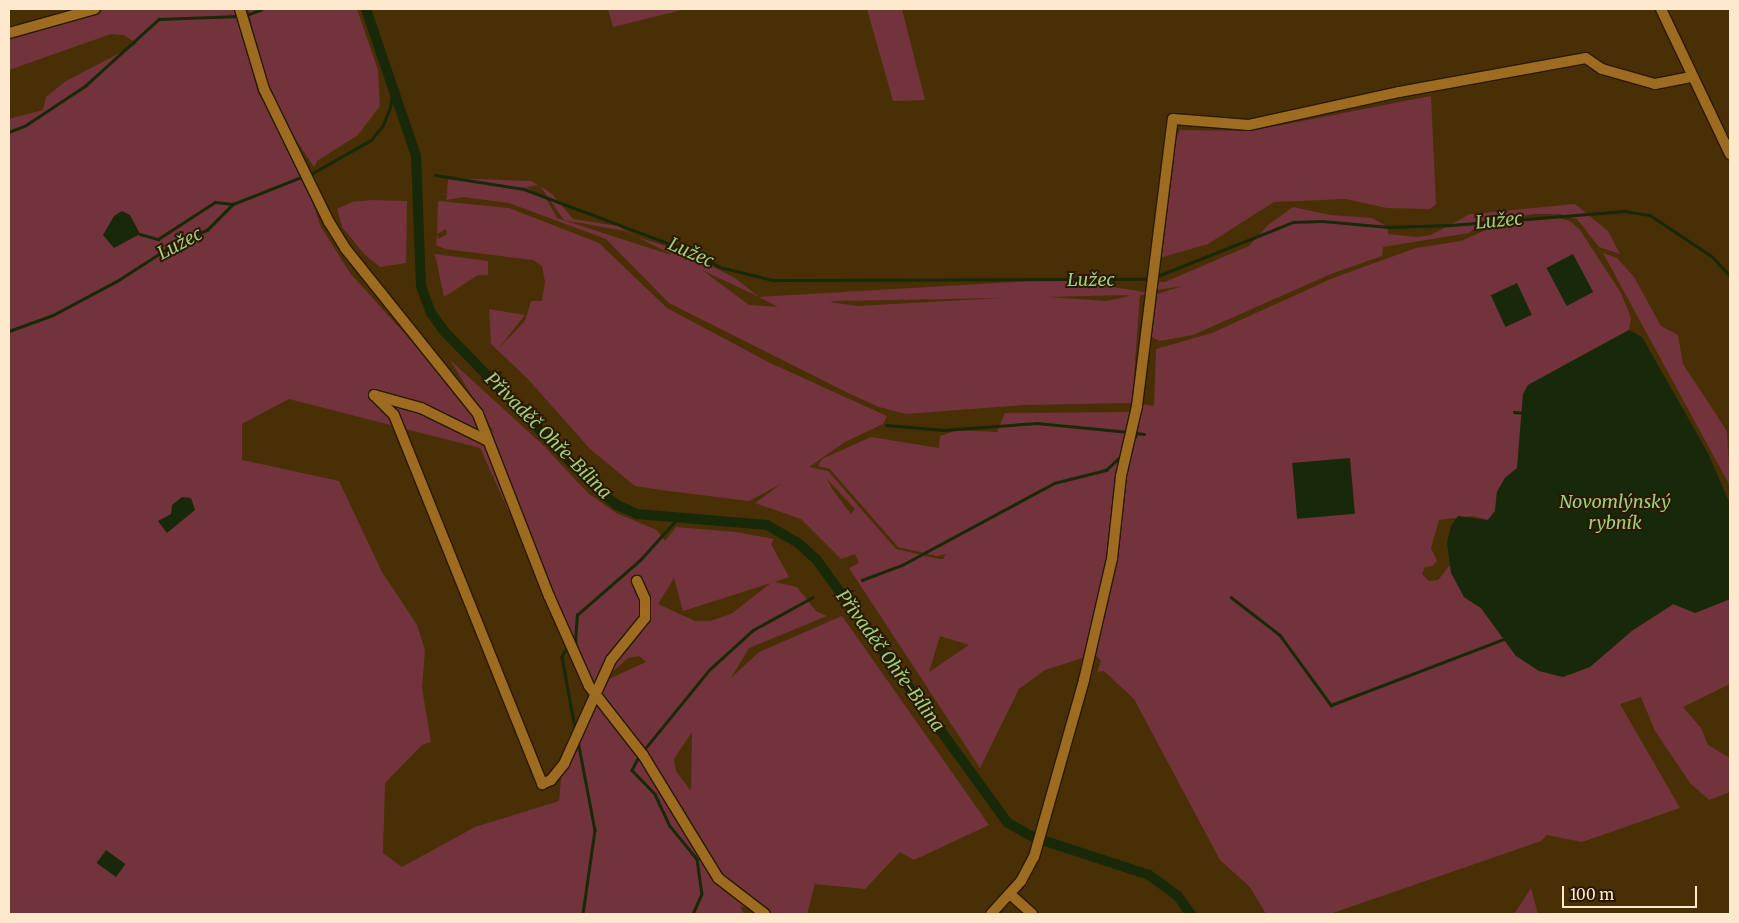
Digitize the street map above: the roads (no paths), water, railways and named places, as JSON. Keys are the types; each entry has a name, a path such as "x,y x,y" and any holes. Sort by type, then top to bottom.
{"street":[{"path":"9,33 96,9"},
{"path":"1661,9 1730,154"},
{"path":"242,13 264,89 345,248 478,414 549,596 594,693 643,755 718,878 765,914"},
{"path":"990,914 1010,894 1036,850 1043,830 1084,680 1112,559 1173,120 1249,125 1399,92 1586,58 1602,68 1655,84 1692,77"},
{"path":"488,440 421,408 374,395 394,415 542,784 551,780 564,764 594,693 611,660 645,618 645,599 637,581"},
{"path":"1010,894 1032,914"}],"water":[{"path":"122,211 130,215 140,234 114,248 103,235 114,216"},
{"path":"1573,254 1593,292 1567,306 1547,268"},
{"path":"1517,283 1532,315 1506,327 1491,295"},
{"name":"Novomlýnský rybník","path":"1629,330 1642,337 1708,453 1730,504 1730,599 1695,613 1673,604 1633,630 1590,667 1563,677 1539,671 1516,656 1481,608 1464,597 1451,573 1447,543 1451,526 1458,516 1488,520 1495,511 1497,492 1505,478 1517,468 1523,394 1528,385"},
{"path":"1350,458 1355,514 1297,519 1292,463"},
{"path":"182,497 191,498 195,510 167,533 158,521 171,514 172,505"},
{"path":"106,850 125,864 116,877 97,863"}],"waterway":[{"path":"244,16 262,9"},
{"name":"Přivaděč Ohře-Bílina","path":"366,9 416,156 421,286 431,313 444,331 597,489 617,505 637,514 767,525 797,542 816,559 1008,823 1033,837 1149,875 1177,895 1191,914"},
{"path":"9,132 26,125 85,86 159,19 238,16"},
{"path":"309,175 371,140 383,125 390,108 393,86"},
{"name":"Lužec","path":"435,175 524,189 689,251 720,267 773,280 1150,279"},
{"name":"Lužec","path":"9,331 53,315 117,281 176,243 207,230 233,204 304,176"},
{"path":"140,234 158,239 215,202 233,204"},
{"name":"Lužec","path":"1155,277 1293,222 1322,221 1389,227 1451,225 1624,211 1650,215 1713,257 1730,276"},
{"path":"1514,412 1525,413"},
{"path":"886,425 944,430 1037,423 1129,432"},
{"path":"1135,437 1136,433 1144,434"},
{"path":"862,580 902,565 1054,483 1106,470 1122,455"},
{"path":"572,644 575,642 577,615 640,560 679,517"},
{"path":"643,751 709,670 753,630 813,597"},
{"path":"1231,597 1280,635 1331,705 1506,638"},
{"path":"568,647 562,657 575,728"},
{"path":"578,741 595,830 583,914"},
{"path":"640,755 632,770 655,794 670,826 697,859 702,894 693,914"}]}
